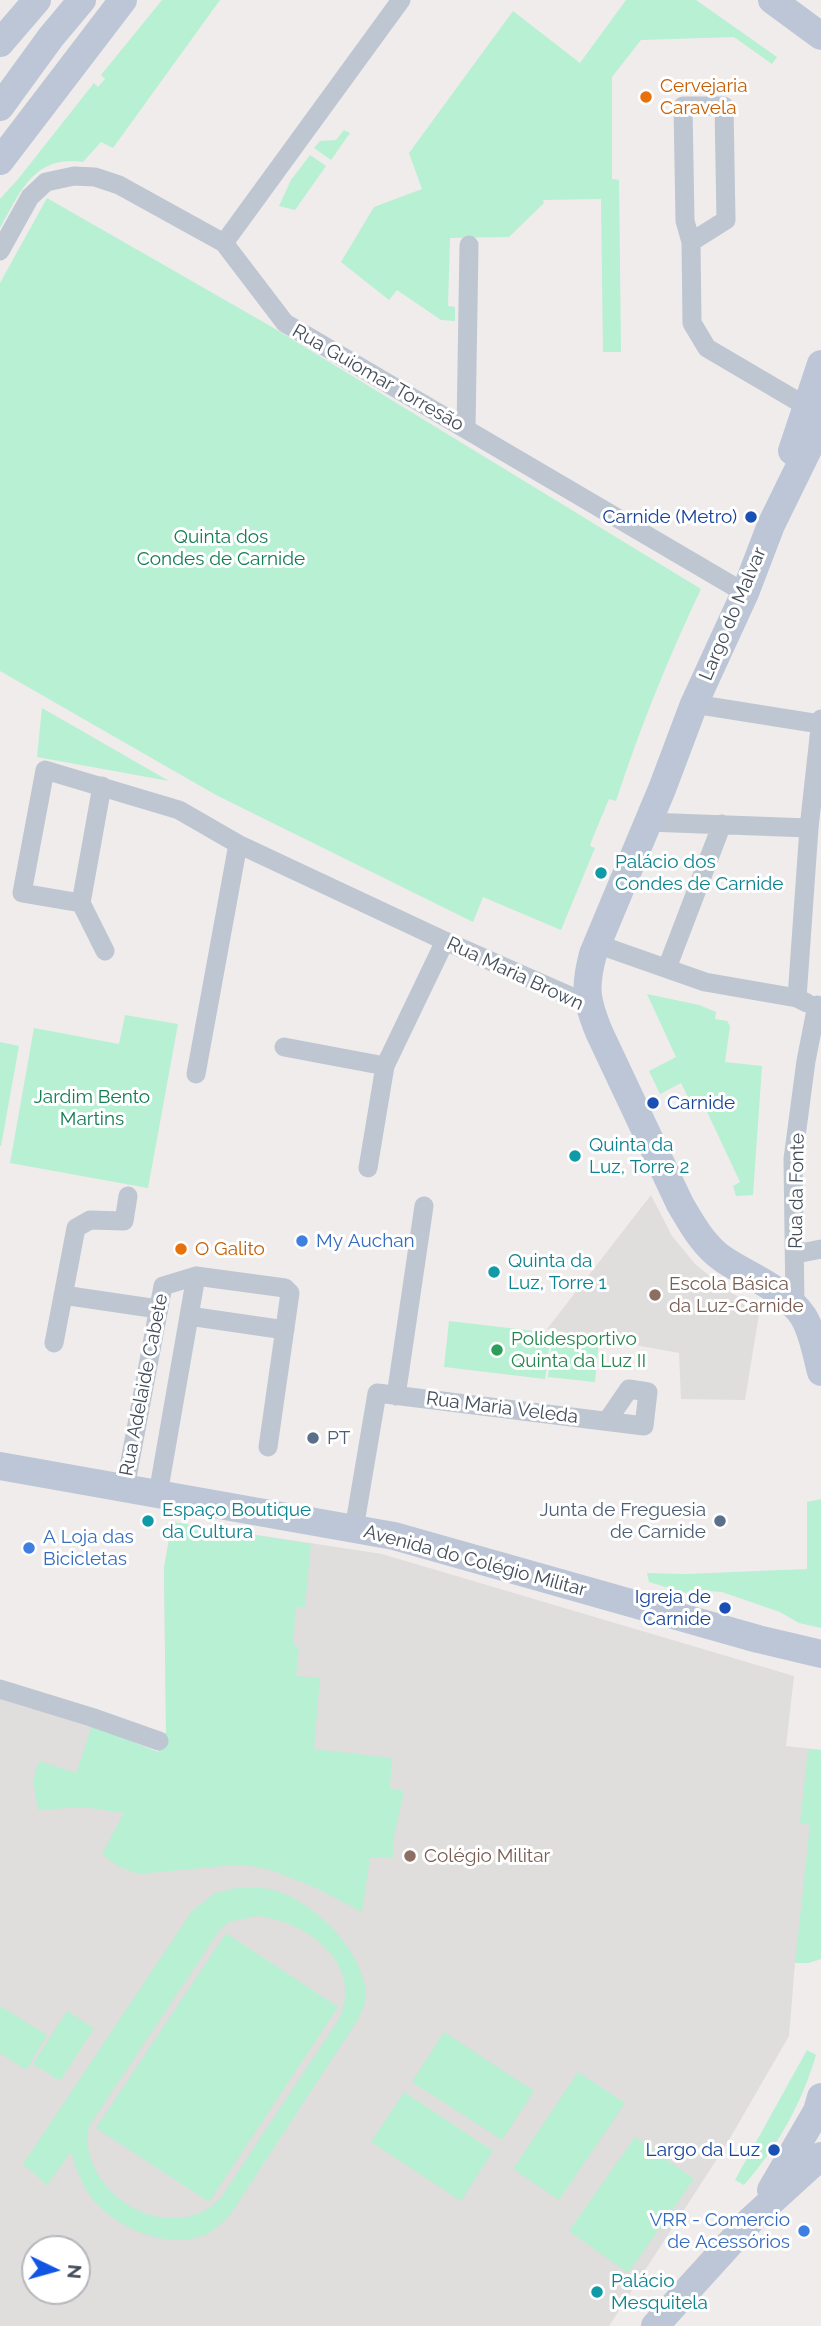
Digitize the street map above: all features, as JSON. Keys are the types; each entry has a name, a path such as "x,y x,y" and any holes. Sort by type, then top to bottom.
{"main road":[{"path":"0,43 37,0"},
{"path":"0,107 82,0"},
{"path":"0,161 124,0"},
{"path":"772,0 821,36"},
{"path":"0,75 51,37"},
{"name":"Largo do Malvar","path":"588,1004 586,977 593,954 694,704 744,593 816,415 821,364"},
{"name":"Rua Maria Brown","path":"588,1004 670,1182 694,1227 721,1258 795,1306"},
{"name":"Rua da Fonte","path":"795,1306 809,1329 821,1372"},
{"name":"Avenida do Colégio Militar","path":"0,1466 394,1536 758,1639 821,1654"},
{"path":"752,2219 817,2111 821,2097"},
{"path":"655,2326 752,2219 821,2156"}],"street":[{"path":"0,251 37,189 55,179 74,176 95,177 119,185 224,243 401,0"},
{"path":"691,242 726,220 724,106 683,106 685,221 691,242 692,323 707,348 816,415"},
{"name":"Rua Guiomar Torresão","path":"224,243 285,323 744,593"},
{"path":"466,429 469,245"},
{"path":"694,704 820,722"},
{"name":"Rua da Fonte","path":"795,1306 793,1159 811,1003 809,828 820,722"},
{"name":"Rua Maria Brown","path":"81,903 22,893 44,770 179,810 237,845 588,1004"},
{"path":"102,786 81,903 105,951"},
{"path":"647,822 809,828"},
{"path":"667,968 722,824"},
{"path":"196,1074 237,845"},
{"path":"368,1168 385,1066 445,941"},
{"path":"611,949 705,982 811,1003"},
{"path":"284,1046 385,1066"},
{"path":"54,1343 76,1228 90,1220 124,1221 128,1196"},
{"path":"354,1529 377,1393 396,1396 424,1206"},
{"path":"796,1254 821,1249"},
{"path":"196,1276 285,1288 290,1293 268,1447"},
{"name":"Rua Adelaide Cabete","path":"125,1488 163,1286 196,1276 158,1494"},
{"path":"63,1295 158,1309"},
{"path":"189,1316 285,1330"},
{"name":"Rua Maria Veleda","path":"396,1396 607,1421"},
{"path":"0,1689 159,1741"}],"shaded area":[{"name":"Escola Básica da Luz-Carnide","path":"651,1195 672,1236 695,1264 728,1291 760,1308 745,1400 681,1399 679,1353 547,1329"},
{"name":"Colégio Militar","path":"172,1522 382,1554 794,1676 786,1746 821,1750 821,1959 795,1963 789,2036 726,2145 609,2326 0,2326 0,1696 92,1726 158,1752 166,1732 164,1568"}],"green space":[{"path":"162,0 220,0 113,148 101,142 83,162 66,161 41,170 23,189 0,228 0,199 94,83 98,87 105,79 101,75"},
{"path":"626,0 696,0 777,57 772,64 734,37 641,40 612,77 612,179 619,180 621,352 603,352 601,199 543,200 544,203 509,237 450,238 448,306 455,307 455,321 441,320 397,290 389,300 341,262 374,207 422,189 409,153 513,11 580,63"},
{"path":"344,130 350,133 331,160 314,148 320,141 336,140"},
{"path":"310,155 326,166 295,210 279,206 291,180"},
{"name":"Quinta dos Condes de Carnide","path":"47,198 272,327 701,589 655,694 616,801 609,799 591,842 590,846 595,848 561,930 483,897 473,922 216,795 0,671 0,283"},
{"path":"42,708 169,781 37,757"},
{"path":"647,994 699,1005 716,1012 715,1019 727,1021 730,1026 725,1062 762,1066 753,1195 736,1196 733,1186 740,1182 702,1101 692,1105 681,1083 660,1094 649,1071 676,1057"},
{"name":"Jardim Bento Martins","path":"125,1015 178,1024 148,1188 10,1163 34,1028 119,1044"},
{"path":"0,1042 19,1046 1,1146 0,1146"},
{"name":"Polidesportivo Quinta da Luz II","path":"449,1321 551,1333 545,1379 444,1367"},
{"name":"Polidesportivo Quinta da Luz II","path":"553,1332 599,1340 595,1382 548,1377"},
{"path":"821,1499 821,1628 799,1623 780,1612 722,1592 693,1590 686,1593 649,1582 647,1573 807,1569 807,1502"},
{"path":"172,1522 311,1544 305,1607 296,1607 293,1645 299,1647 296,1676 320,1678 314,1749 392,1758 390,1788 404,1791 393,1842 394,1858 370,1858 362,1912 316,1888 271,1870 246,1865 138,1874 118,1866 102,1854 124,1813 83,1807 38,1810 33,1780 39,1761 76,1773 92,1726 158,1752 166,1732 164,1568"},
{"path":"808,1749 821,1750 821,1959 795,1963 810,1825 800,1823"},
{"path":"237,1888 265,1888 285,1894 317,1914 344,1942 354,1957 362,1974 366,1998 357,2021 230,2215 204,2235 174,2240 158,2238 127,2227 101,2208 84,2186 71,2152 47,2185 23,2164 192,1911 215,1893","holes":["256,1916 275,1919 311,1936 326,1948 337,1963 344,1980 345,1999 339,2019 220,2199 199,2213 176,2218 152,2215 130,2206 111,2191 97,2172 89,2150 89,2126 221,1928 229,1922"]},
{"path":"226,1933 338,2007 209,2202 96,2128"},
{"path":"0,2006 47,2035 26,2070 0,2053"},
{"path":"67,2011 94,2028 60,2081 33,2064"},
{"path":"444,2032 534,2091 502,2140 412,2082"},
{"path":"807,2050 816,2055 796,2108 778,2140 744,2185 735,2180"},
{"path":"578,2072 625,2103 559,2200 513,2169"},
{"path":"404,2092 493,2151 461,2201 371,2142"},
{"path":"635,2137 694,2179 628,2273 569,2231"}],"place":[{"name":"Cervejaria Caravela","path":"646,97"},
{"name":"Carnide (Metro)","path":"751,517"},
{"name":"Palácio dos Condes de Carnide","path":"601,873"},
{"name":"Carnide","path":"653,1103"},
{"name":"Quinta da Luz, Torre 2","path":"575,1156"},
{"name":"My Auchan","path":"302,1241"},
{"name":"O Galito","path":"181,1249"},
{"name":"Quinta da Luz, Torre 1","path":"494,1272"},
{"name":"Escola Básica da Luz-Carnide","path":"655,1295"},
{"name":"Polidesportivo Quinta da Luz II","path":"497,1350"},
{"name":"PT","path":"313,1438"},
{"name":"Espaço Boutique da Cultura","path":"148,1521"},
{"name":"Junta de Freguesia de Carnide","path":"720,1521"},
{"name":"A Loja das Bicicletas","path":"29,1548"},
{"name":"Igreja de Carnide","path":"725,1608"},
{"name":"Colégio Militar","path":"410,1856"},
{"name":"Largo da Luz","path":"774,2150"},
{"name":"VRR - Comercio de Acessórios","path":"804,2231"},
{"name":"Palácio Mesquitela","path":"597,2292"}]}
